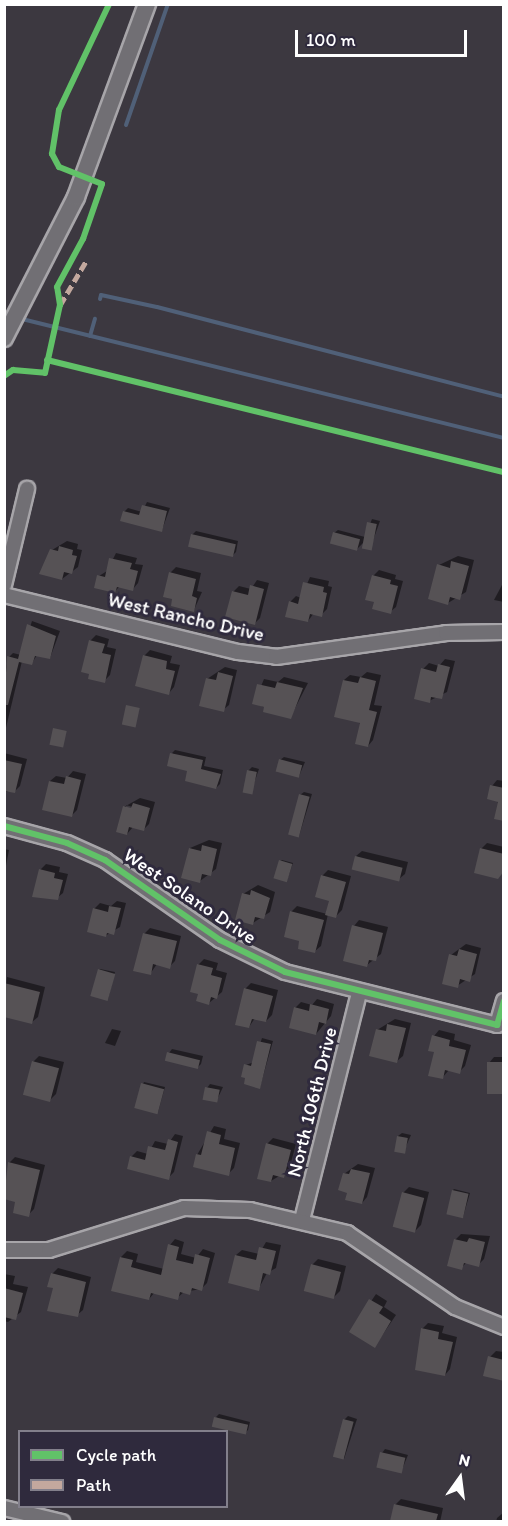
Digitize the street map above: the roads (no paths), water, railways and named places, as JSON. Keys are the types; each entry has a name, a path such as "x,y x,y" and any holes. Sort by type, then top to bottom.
{"main road":[{"path":"4,339 34,286 84,177 147,4"}],"street":[{"path":"4,585 27,489"},
{"name":"West Rancho Drive","path":"4,595 238,652 276,657 446,633 504,632"},
{"name":"West Solano Drive","path":"4,826 67,843 105,860 220,940 265,964 359,993 497,1025 504,1001"},
{"name":"North 106th Drive","path":"302,1220 359,993"},
{"path":"4,1250 49,1250 148,1217 202,1205 302,1220 347,1233 455,1307 504,1327"},
{"path":"4,1508 62,1521"}],"waterway":[{"path":"126,125 168,4"},
{"path":"100,299 101,295 157,307 504,397"},
{"path":"18,318 504,438"},
{"path":"90,336 95,319"}]}
